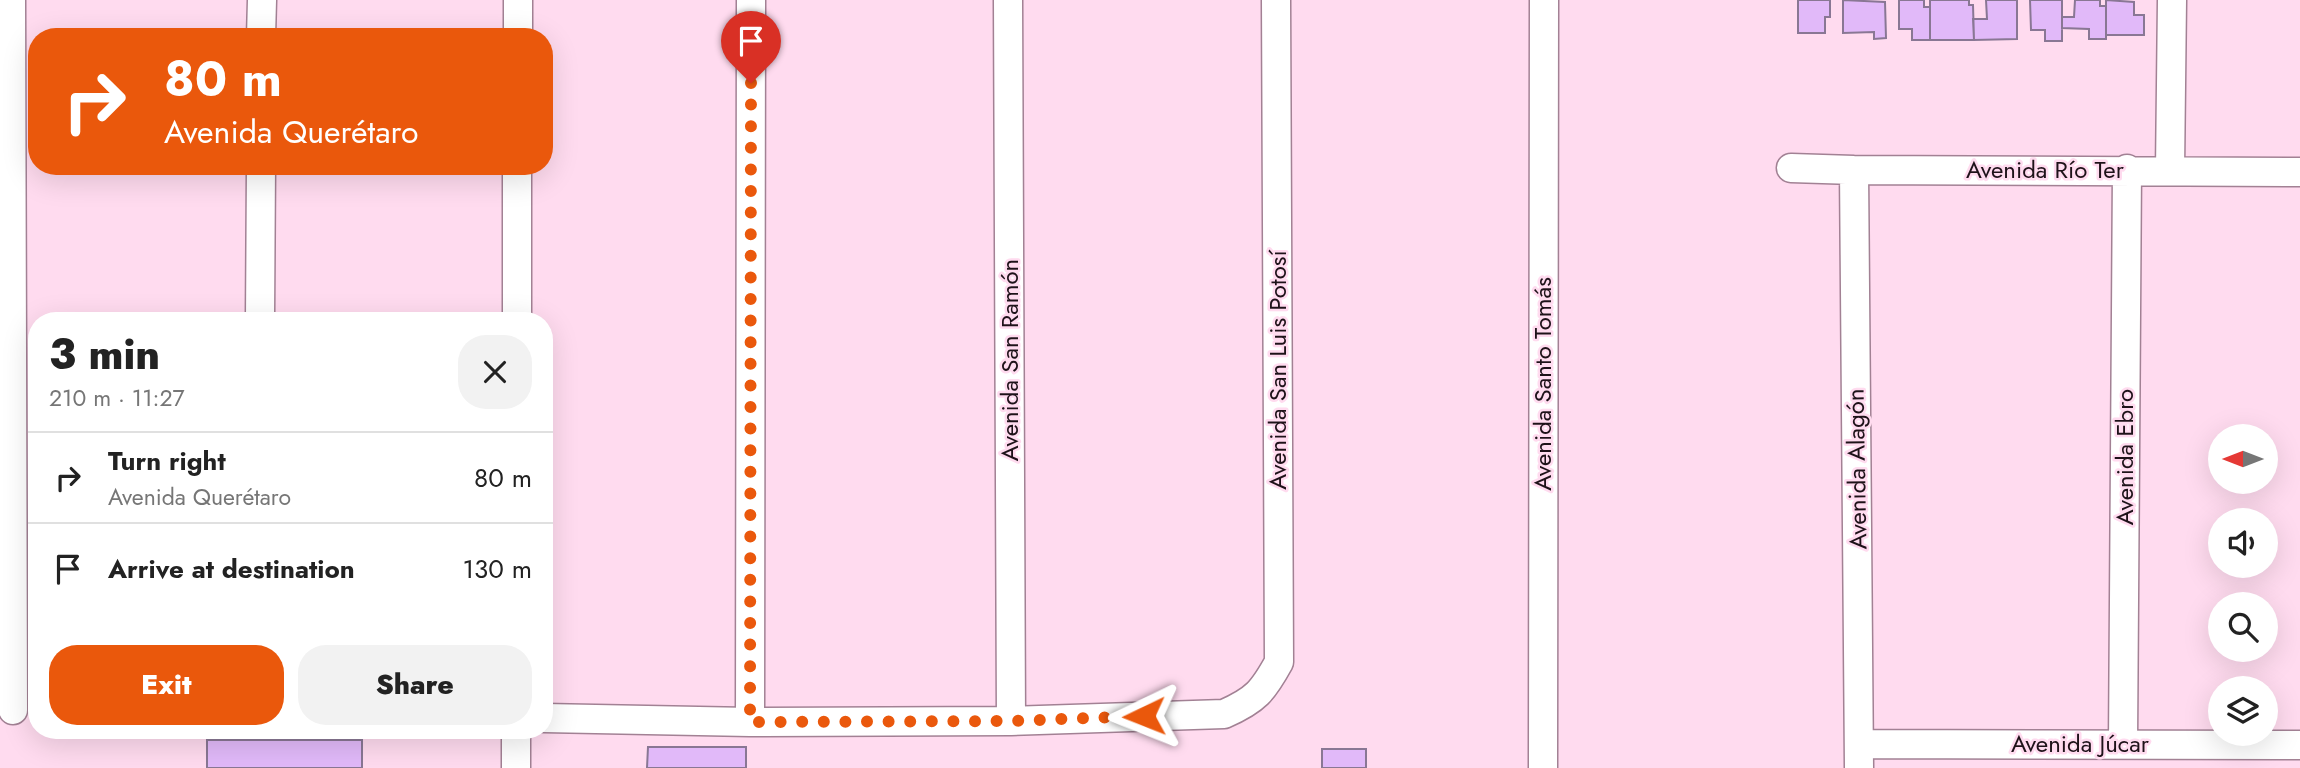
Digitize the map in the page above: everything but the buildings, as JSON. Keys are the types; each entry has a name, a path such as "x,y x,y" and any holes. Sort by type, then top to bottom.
{"street":[{"path":"11,0 16,710"},
{"path":"261,0 261,28"},
{"path":"517,28 518,0"},
{"path":"750,722 751,0"},
{"name":"Avenida San Ramón","path":"1008,0 1011,721"},
{"name":"Avenida San Luis Potosí","path":"1011,721 1224,714 1247,704 1265,687 1279,662 1276,0"},
{"name":"Avenida Santo Tomás","path":"1543,768 1544,0"},
{"path":"2171,170 2172,0"},
{"name":"Avenida Río Ter","path":"1791,168 2300,172"},
{"name":"Avenida Ebro","path":"2123,744 2127,169"},
{"name":"Avenida Alagón","path":"1854,170 1860,756"},
{"path":"260,312 261,175"},
{"path":"517,175 517,312"},
{"path":"553,718 750,722 1011,721"},
{"path":"516,739 516,768"},
{"name":"Avenida Júcar","path":"1860,756 2123,744 2300,745"}],"route":[{"path":"751,83 750,722 1011,721 1144,716"}]}
